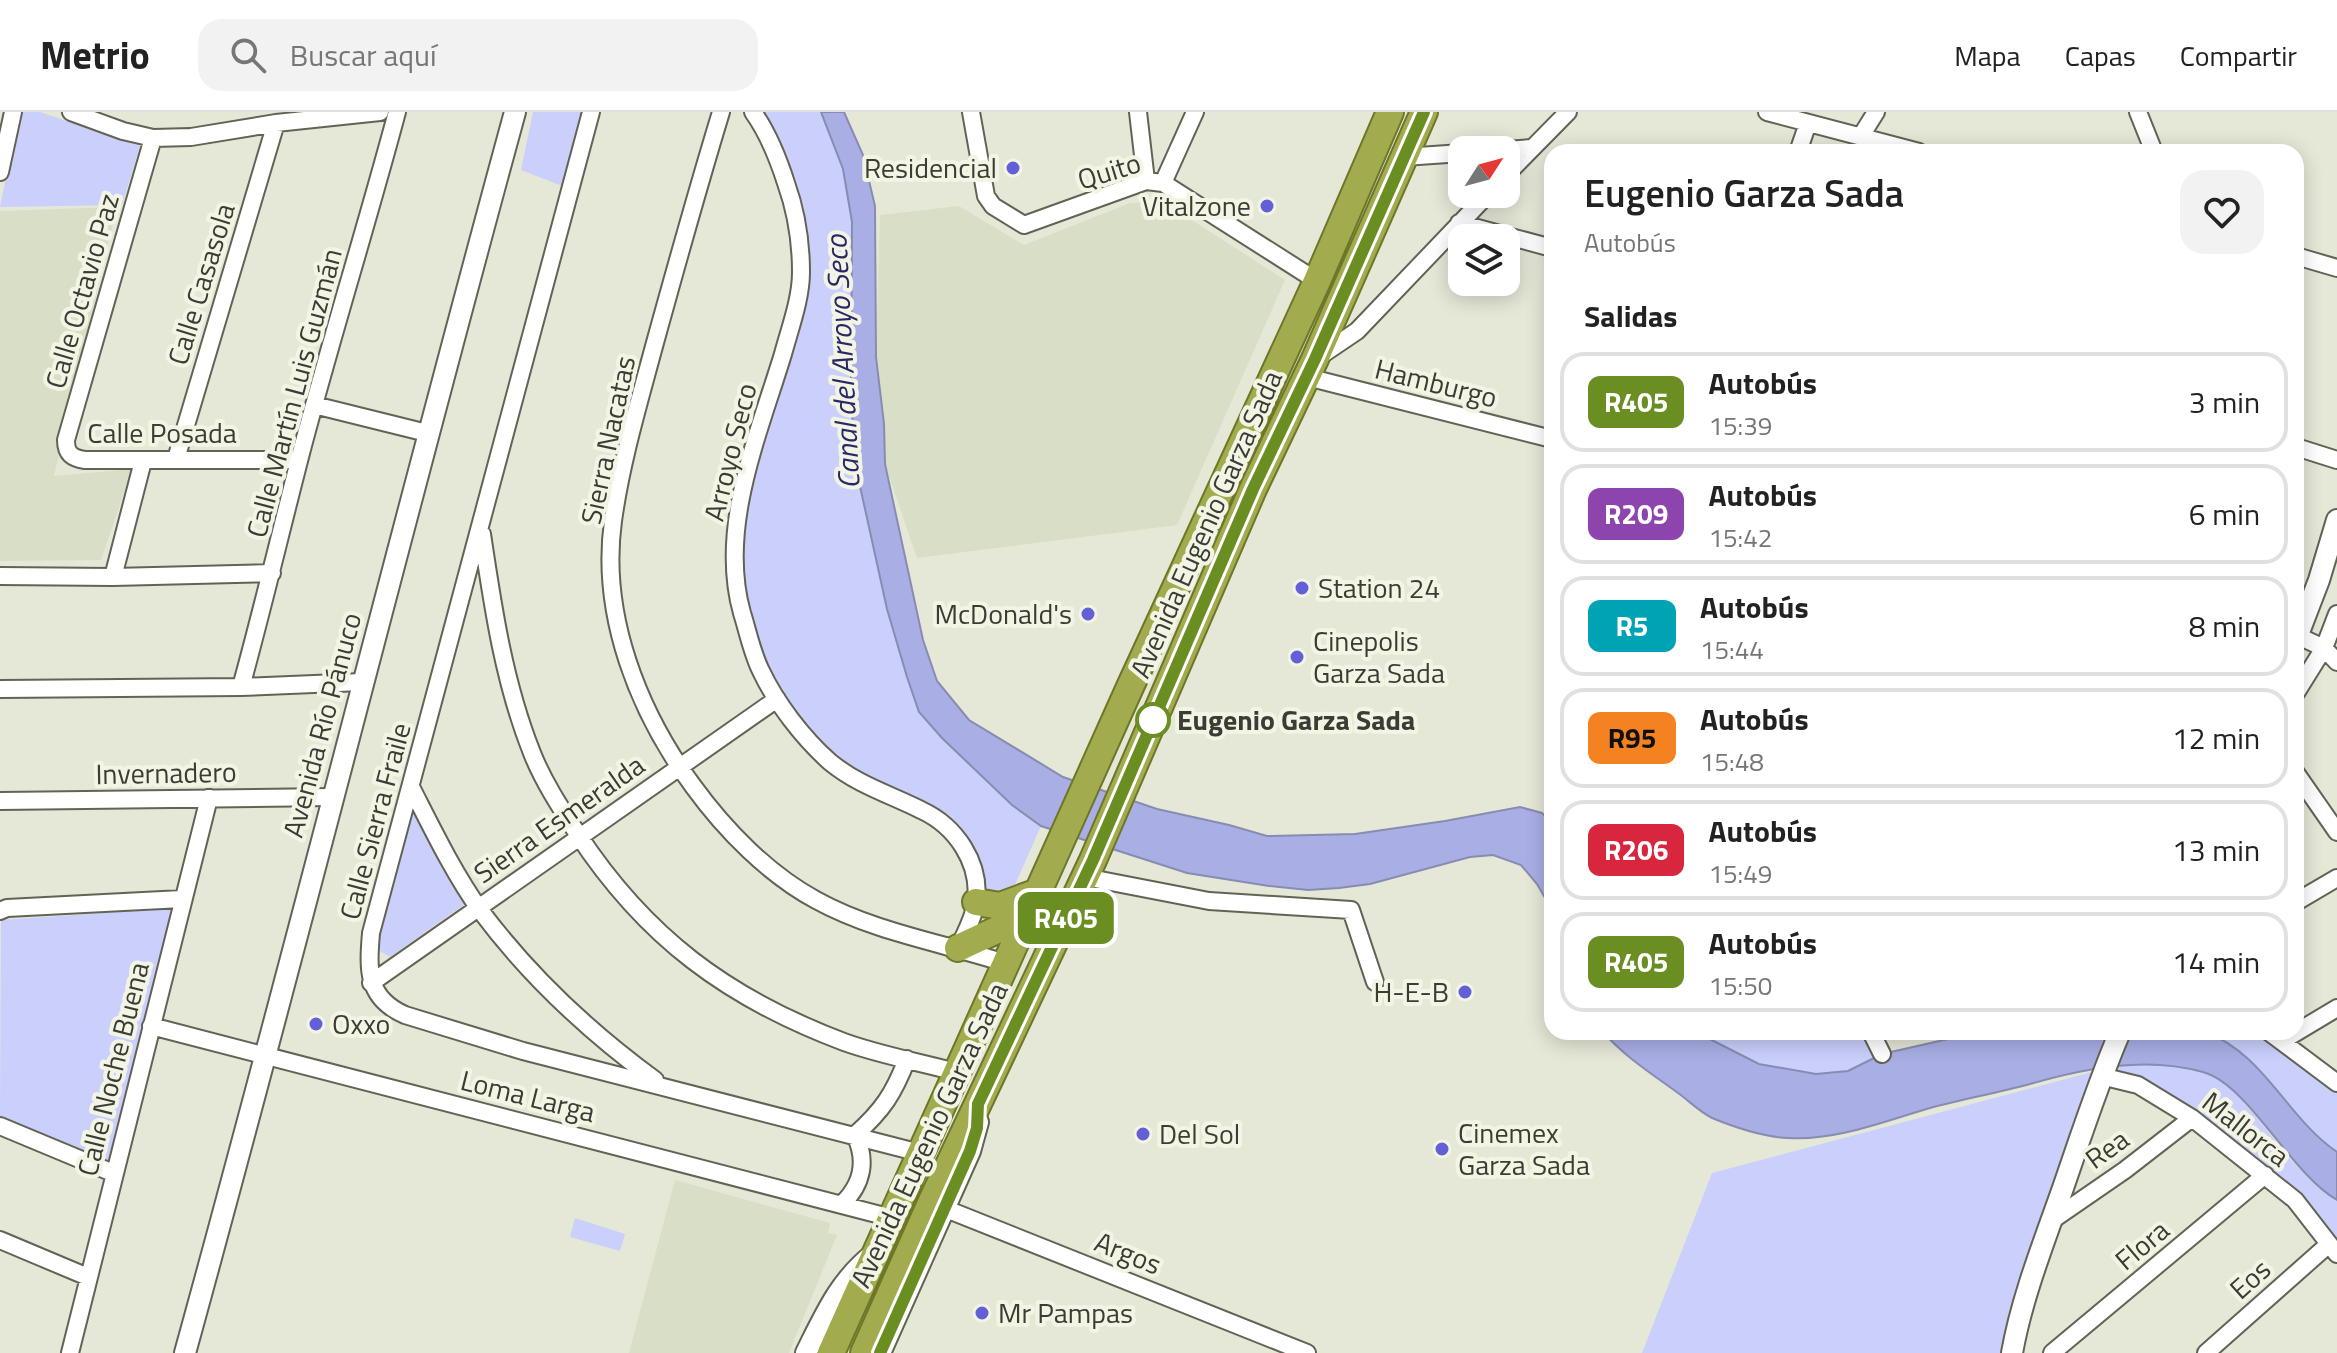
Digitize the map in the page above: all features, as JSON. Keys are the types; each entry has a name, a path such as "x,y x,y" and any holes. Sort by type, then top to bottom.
{"highway":[{"name":"Avenida Eugenio Garza Sada","path":"831,1353 1005,963 1317,281 1390,112"},
{"name":"Avenida Eugenio Garza Sada","path":"864,1353 903,1266 938,1206 978,1104 1089,869 1253,489 1311,368 1424,112"},
{"path":"976,902 1000,906 1032,904"},
{"path":"958,948 1032,904"}],"street":[{"path":"0,172 13,112"},
{"path":"71,112 153,138 191,137 276,123 380,112"},
{"name":"Calle Martín Luis Guzmán","path":"241,687 299,460 397,112"},
{"name":"Avenida Río Pánuco","path":"185,1353 427,433 515,112"},
{"name":"Calle Sierra Fraile","path":"371,983 371,933 591,112"},
{"name":"Sierra Nacatas","path":"721,112 632,428 613,522 615,612 626,659 657,730 679,767 709,808 778,874 816,900 881,927 1005,963"},
{"name":"Arroyo Seco","path":"753,112 780,163 792,199 801,274 793,322 747,472 734,543 736,590 761,671 777,699 830,761 881,794 920,809 950,830 964,847 976,874 976,902 971,922 958,948"},
{"name":"Quito","path":"971,112 986,196 993,206 1024,225 1155,182 1317,281"},
{"path":"1138,112 1155,182"},
{"path":"1155,182 1195,112"},
{"path":"1520,160 1568,112"},
{"path":"1767,112 1890,144"},
{"path":"1861,136 1876,112"},
{"path":"2138,112 2151,144"},
{"name":"Calle Casasola","path":"176,459 276,123"},
{"path":"1801,144 1808,123"},
{"name":"Calle Octavio Paz","path":"73,458 66,448 66,440 153,138"},
{"path":"1520,149 1532,148"},
{"path":"1404,157 1448,154"},
{"path":"1311,368 1357,331 1474,208"},
{"path":"1459,223 1544,246"},
{"path":"2304,258 2337,268"},
{"name":"Hamburgo","path":"1311,368 1544,437"},
{"path":"314,405 427,433"},
{"path":"2304,450 2337,460"},
{"name":"Calle Posada","path":"73,458 299,460"},
{"path":"113,577 143,461"},
{"path":"2304,619 2337,520"},
{"path":"481,524 497,629 520,716 538,766 579,836 627,902 662,937 708,972 772,1011 846,1042 956,1072"},
{"path":"0,576 272,573"},
{"path":"2304,680 2324,648 2337,614"},
{"path":"2304,640 2324,648 2337,662"},
{"path":"0,689 241,687 362,682"},
{"name":"Sierra Esmeralda","path":"371,983 777,699"},
{"path":"2304,785 2337,832"},
{"path":"411,787 437,839 478,907 519,958 570,1012 605,1043 663,1086"},
{"name":"Invernadero","path":"0,801 332,797"},
{"name":"Calle Noche Buena","path":"70,1353 209,798"},
{"path":"1089,869 1209,901 1351,910 1375,982"},
{"path":"2304,897 2337,878"},
{"path":"0,911 7,908 182,899"},
{"path":"371,983 388,1004 405,1015 523,1051 920,1153"},
{"path":"2304,1023 2337,1008"},
{"name":"Loma Larga","path":"151,1026 892,1218"},
{"path":"1875,1040 1882,1054"},
{"path":"2012,1353 2022,1309 2051,1221 2117,1040"},
{"path":"2281,1040 2337,1083"},
{"path":"855,1135 879,1114 895,1089 907,1059"},
{"name":"Mallorca","path":"2103,1072 2138,1085 2192,1118 2295,1200 2333,1249"},
{"name":"Rea","path":"2051,1221 2125,1170 2192,1118"},
{"path":"0,1126 113,1173"},
{"path":"842,1204 855,1189 862,1171 861,1152 855,1135"},
{"name":"Flora","path":"2052,1353 2265,1175"},
{"path":"880,1353 938,1206"},
{"name":"Argos","path":"938,1206 1307,1353"},
{"path":"0,1240 88,1277"},
{"name":"Eos","path":"2206,1353 2333,1249"},
{"path":"806,1353 840,1288 858,1266 878,1251"}],"shaded area":[{"path":"19,112 40,112 140,146 122,205 0,207"},
{"path":"533,112 591,112 570,189 521,170"},
{"path":"753,112 821,112 843,169 852,222 856,468 887,609 919,712 1012,805 1041,826 1006,905 986,905 976,874 950,830 830,761 761,671 734,543 793,322 799,241"},
{"path":"821,112 844,112 863,155 875,206 876,357 885,464 923,640 937,681 969,720 1063,777 1157,809 1267,836 1355,834 1520,807 1542,813 1544,896 1521,865 1493,855 1470,857 1370,884 1308,890 1187,873 1041,826 1012,805 942,738 919,712 907,677 887,609 856,468 851,400 852,222 843,169"},
{"path":"1162,201 1285,280 1177,525 917,558 885,464 885,432 876,357 880,215 959,206 1024,245 1130,203"},
{"path":"117,207 54,476 132,469 101,560 0,561 0,211"},
{"path":"414,805 469,901 390,957 380,951 378,944"},
{"path":"176,908 112,1163 0,1119 1,920"},
{"path":"1712,1040 1875,1040 1882,1054 1849,1071 1810,1075 1770,1066"},
{"path":"1712,1040 1759,1064 1816,1074 1848,1071 1882,1054 1944,1040 2222,1040 2260,1070 2319,1138 2337,1152 2337,1200 2303,1170 2237,1094 2220,1080 2181,1067 2138,1065 2094,1069 1942,1105 1842,1133 1788,1138 1749,1131 1708,1116 1611,1041"},
{"path":"2222,1040 2279,1040 2337,1084 2337,1152 2319,1138 2260,1070"},
{"path":"2142,1063 2198,1071 2215,1077 2230,1088 2301,1171 2337,1200 2337,1254 2313,1222 2192,1118 2104,1068"},
{"path":"2092,1072 2020,1353 1642,1353 1712,1173"},
{"path":"675,1180 830,1223 828,1233 837,1235 789,1353 629,1353"},
{"path":"575,1218 625,1234 620,1251 570,1237"}],"bus line":[{"name":"R405","path":"880,1353 975,1140 978,1104 1093,860 1253,489 1315,359 1424,112"}],"place":[{"name":"Residencial","path":"1013,168"},
{"name":"Vitalzone","path":"1267,206"},
{"name":"Station 24","path":"1302,588"},
{"name":"McDonald's","path":"1088,614"},
{"name":"Cinepolis Garza Sada","path":"1297,657"},
{"name":"Eugenio Garza Sada","path":"1153,720"},
{"name":"H-E-B","path":"1465,992"},
{"name":"Oxxo","path":"316,1024"},
{"name":"Del Sol","path":"1143,1134"},
{"name":"Cinemex Garza Sada","path":"1442,1149"},
{"name":"Mr Pampas","path":"982,1313"}],"water label":[{"name":"Canal del Arroyo Seco","path":"843,362"}]}
